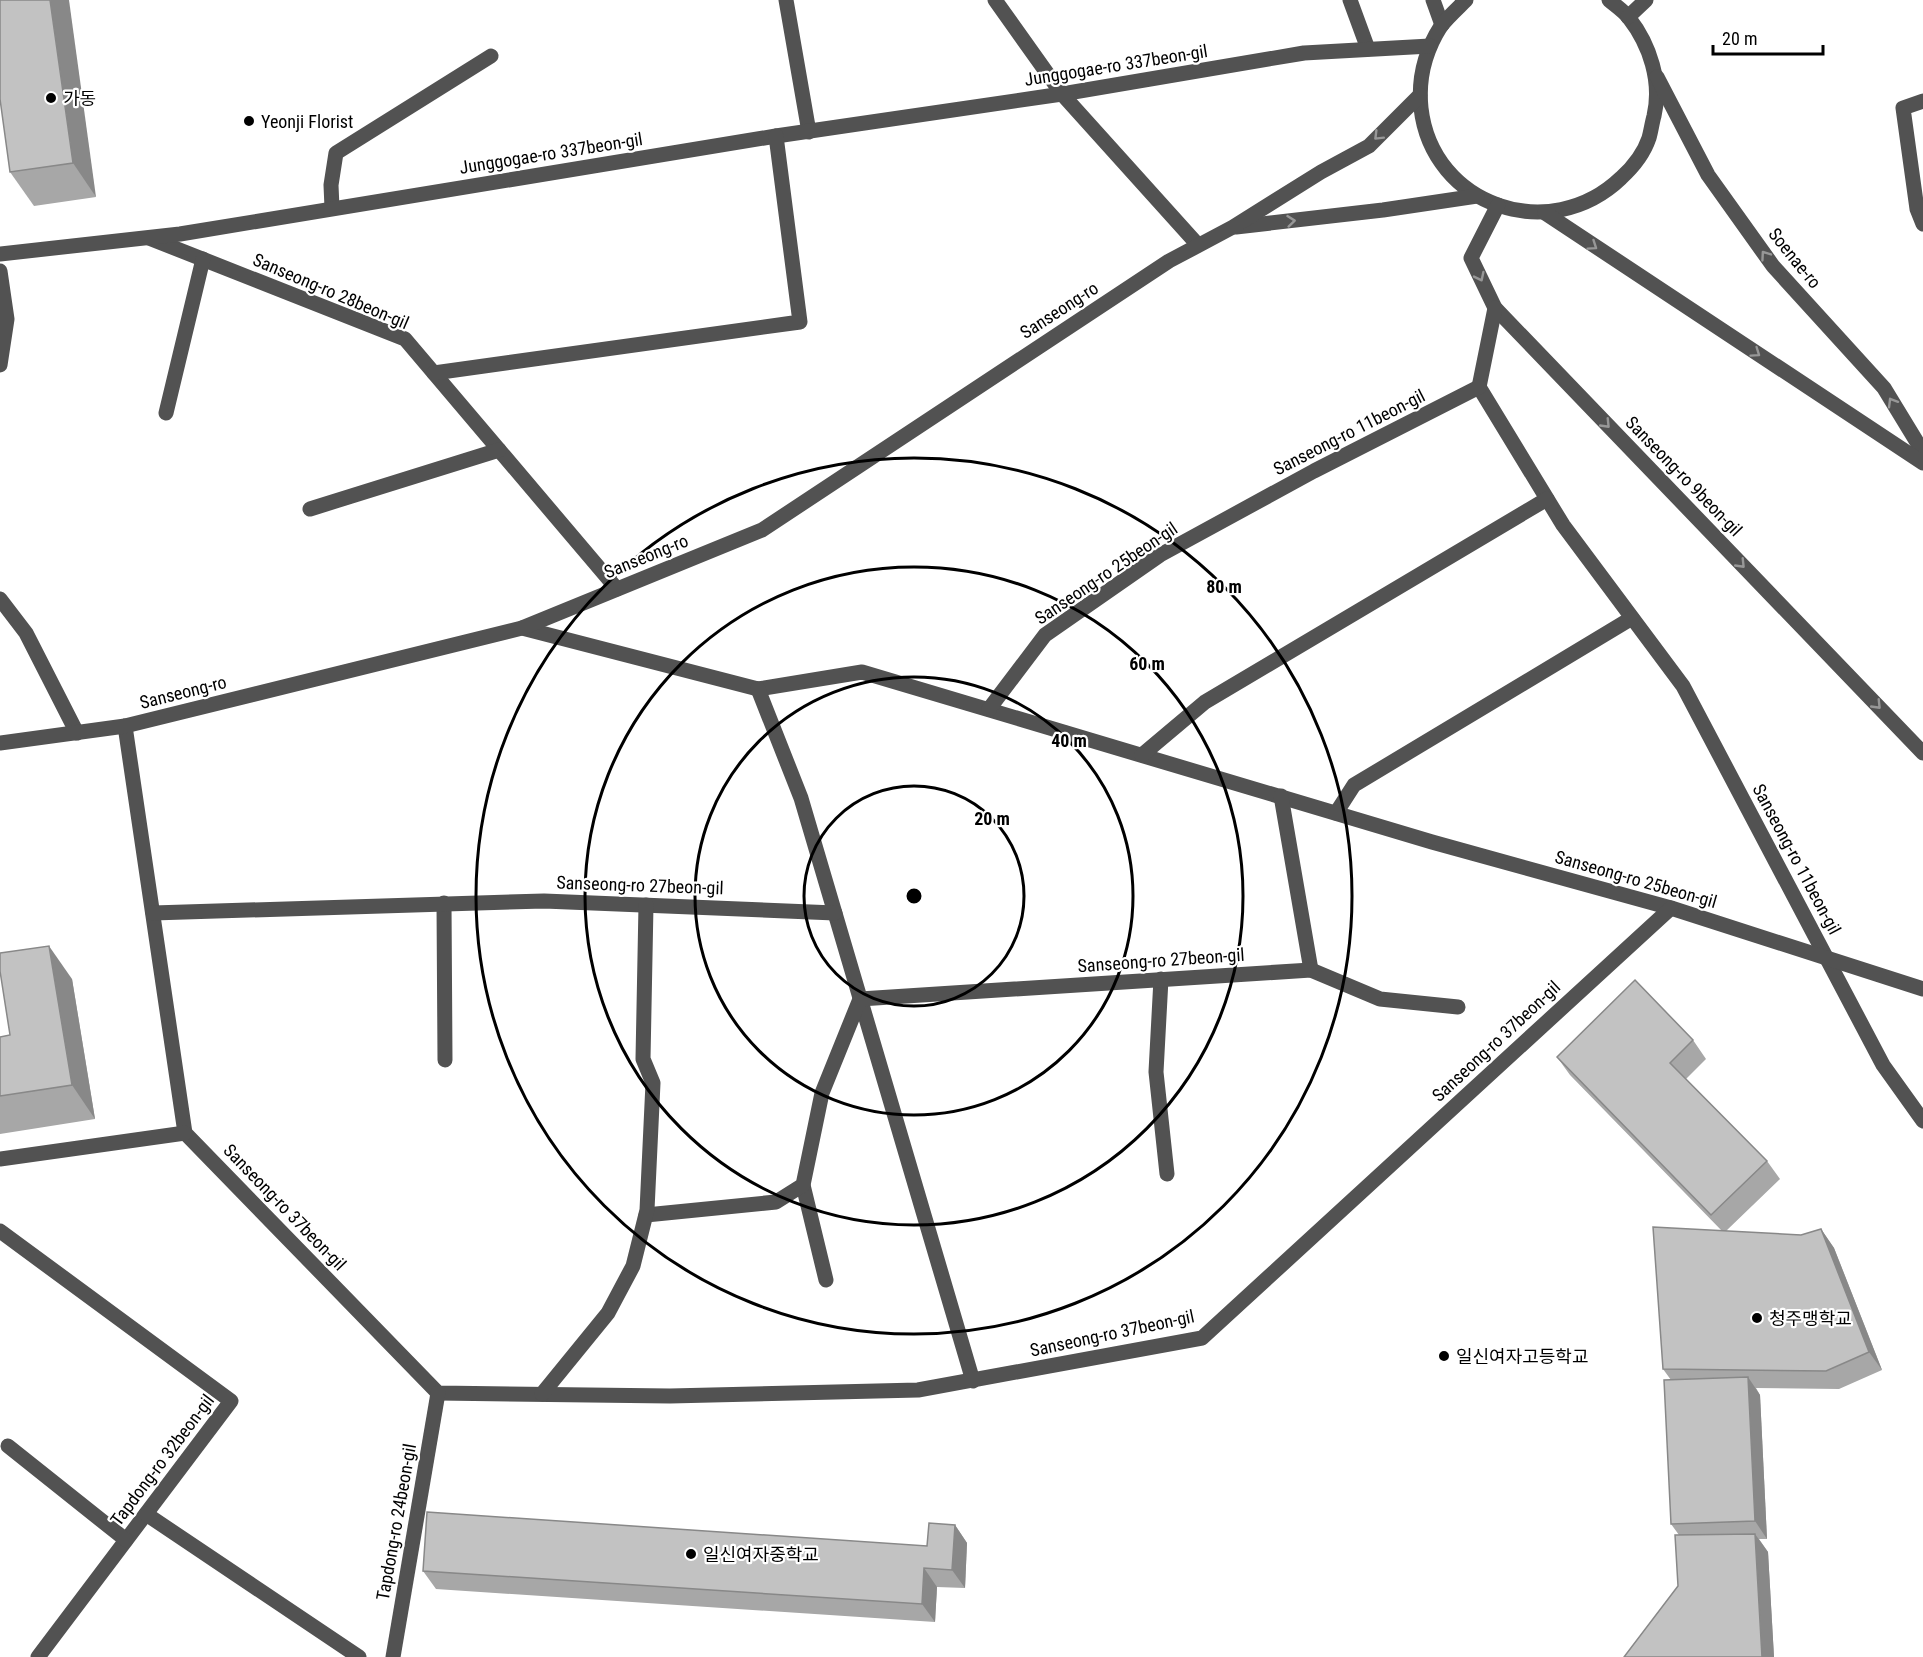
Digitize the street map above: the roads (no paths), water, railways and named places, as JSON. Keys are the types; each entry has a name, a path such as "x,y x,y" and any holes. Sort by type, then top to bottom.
{"street":[{"path":"786,0 809,132"},
{"path":"995,0 1062,94 1198,245"},
{"path":"1350,0 1368,50"},
{"path":"1433,0 1442,25"},
{"path":"1466,0 1442,25 1430,46 1422,70 1419,95 1422,119 1442,163 1458,181 1477,196 1498,206 1521,212 1545,213 1578,206 1607,191 1632,168 1648,140 1656,107 1656,74 1645,44 1628,16 1609,0"},
{"path":"1628,16 1646,0"},
{"name":"Junggogae-ro 337beon-gil","path":"0,254 192,232 776,136 1062,94 1304,53 1430,46"},
{"path":"332,208 331,185 336,153 491,56"},
{"name":"Soenae-ro","path":"1656,74 1714,184 1773,266 1884,388 1923,452"},
{"name":"Sanseong-ro","path":"0,743 125,726 522,628 762,530 1169,261 1233,227 1368,146 1419,95"},
{"path":"1923,101 1903,108 1917,209 1923,224"},
{"path":"434,373 800,322 776,136"},
{"path":"1233,227 1373,212 1477,196"},
{"name":"Sanseong-ro 9beon-gil","path":"1498,206 1471,258 1495,308 1923,753"},
{"path":"1545,213 1923,463"},
{"name":"Sanseong-ro 28beon-gil","path":"147,237 405,339 617,589"},
{"path":"166,413 203,259"},
{"path":"0,271 7,320 0,365"},
{"path":"1479,387 1495,308"},
{"name":"Sanseong-ro 11beon-gil","path":"1238,513 1314,471 1479,387 1563,525 1683,686 1883,1065 1923,1121"},
{"path":"310,509 499,450"},
{"path":"1142,755 1205,702 1547,499"},
{"name":"Sanseong-ro 25beon-gil","path":"988,709 1045,635 1160,555 1238,513"},
{"path":"0,599 26,633 76,733"},
{"path":"1336,813 1354,785 1632,618"},
{"path":"522,628 758,689 801,798 973,1381"},
{"name":"Sanseong-ro 25beon-gil","path":"758,689 862,672 1336,813 1671,908 1923,990"},
{"path":"0,1159 185,1132 125,726"},
{"path":"1281,796 1311,970"},
{"name":"Sanseong-ro 27beon-gil","path":"444,903 544,901 835,913"},
{"path":"153,913 444,903 445,1060"},
{"path":"542,1394 608,1313 633,1266 646,1215 653,1083 643,1059 646,905"},
{"name":"Sanseong-ro 37beon-gil","path":"185,1132 438,1393 670,1396 918,1390 1202,1338 1671,908"},
{"name":"Sanseong-ro 27beon-gil","path":"860,999 1311,970 1380,999 1458,1007"},
{"path":"1161,980 1156,1072 1167,1174"},
{"path":"826,1280 803,1185 822,1093 860,999"},
{"path":"646,1215 776,1202 803,1185"},
{"name":"Tapdong-ro 32beon-gil","path":"0,1231 231,1401 38,1657"},
{"name":"Tapdong-ro 24beon-gil","path":"393,1657 438,1393"},
{"path":"8,1446 126,1540"},
{"path":"146,1514 359,1657"}],"place":[{"name":"가동","path":"51,98"},
{"name":"Yeonji Florist","path":"249,121"},
{"name":"청주맹학교","path":"1757,1318"},
{"name":"일신여자고등학교","path":"1444,1356"},
{"name":"일신여자중학교","path":"691,1554"}]}
